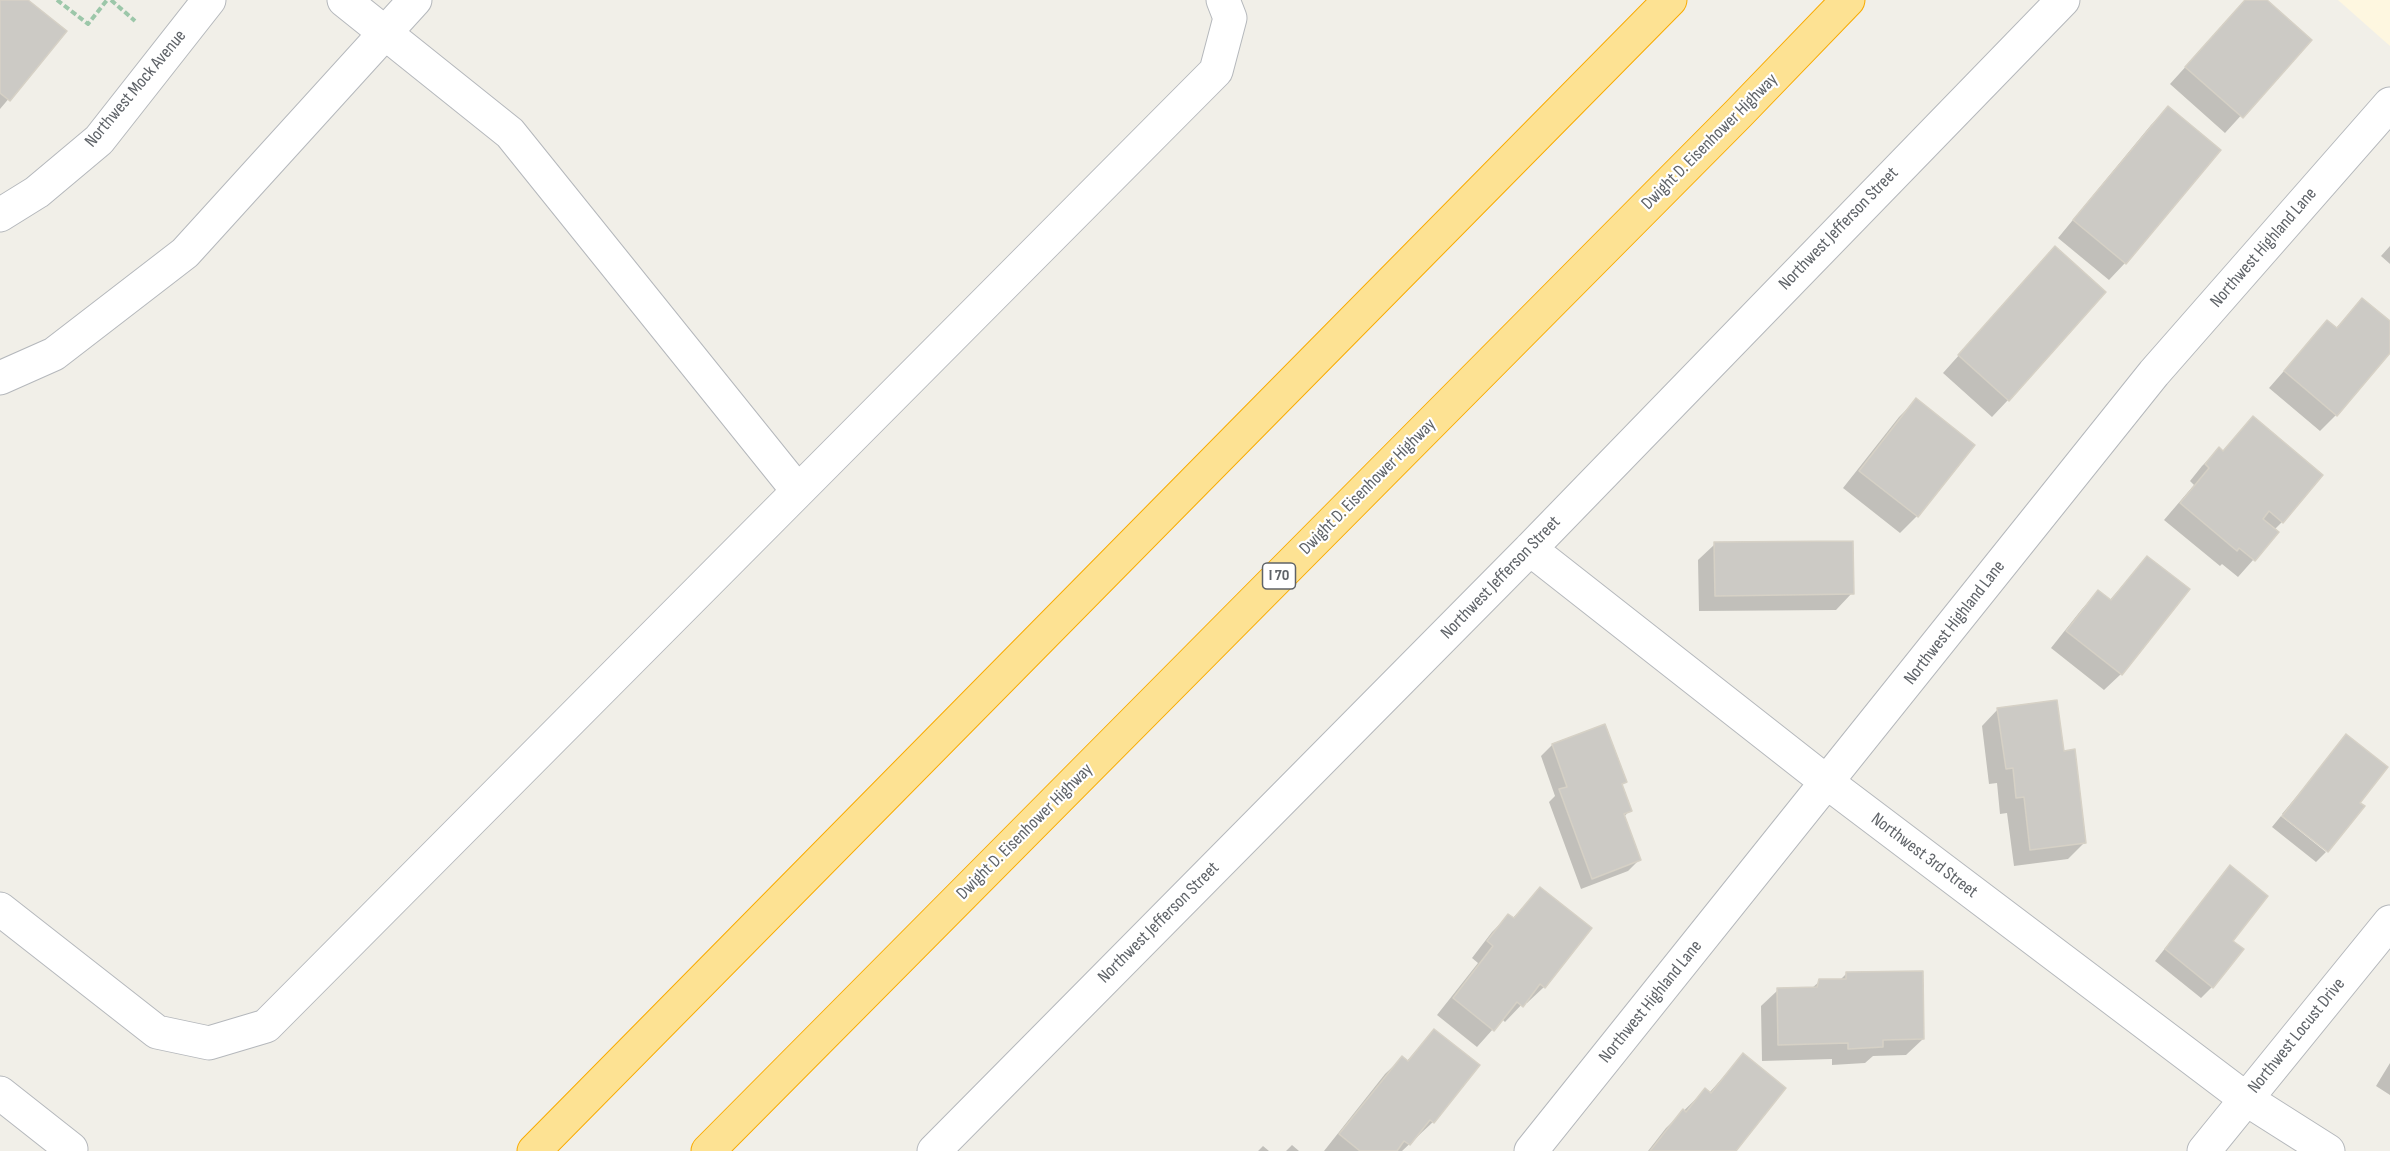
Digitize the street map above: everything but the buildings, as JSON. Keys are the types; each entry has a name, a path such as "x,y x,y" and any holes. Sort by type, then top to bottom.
{"highway":[{"path":"534,1151 1670,0"},
{"name":"Dwight D. Eisenhower Highway","path":"708,1151 1730,122 1848,0"}],"street":[{"name":"Northwest Mock Avenue","path":"0,215 37,192 99,140 209,0"},
{"path":"344,0 510,133 798,491"},
{"path":"0,378 54,354 185,253 415,0"},
{"path":"0,909 158,1032 209,1043 266,1026 1216,71 1230,18 1223,0"},
{"name":"Northwest Jefferson Street","path":"934,1151 1530,549 2063,0"},
{"name":"Northwest Highland Lane","path":"1531,1151 1828,783 2154,373 2390,104"},
{"name":"Northwest 3rd Street","path":"1530,549 1828,783 2246,1099 2328,1151"},
{"name":"Northwest Locust Drive","path":"2204,1151 2390,922"},
{"path":"0,1093 71,1149 69,1151"}],"path":[{"path":"57,0 88,24 109,0 135,21"}],"shaded area":[{"path":"2338,0 2390,0 2390,46"}]}
